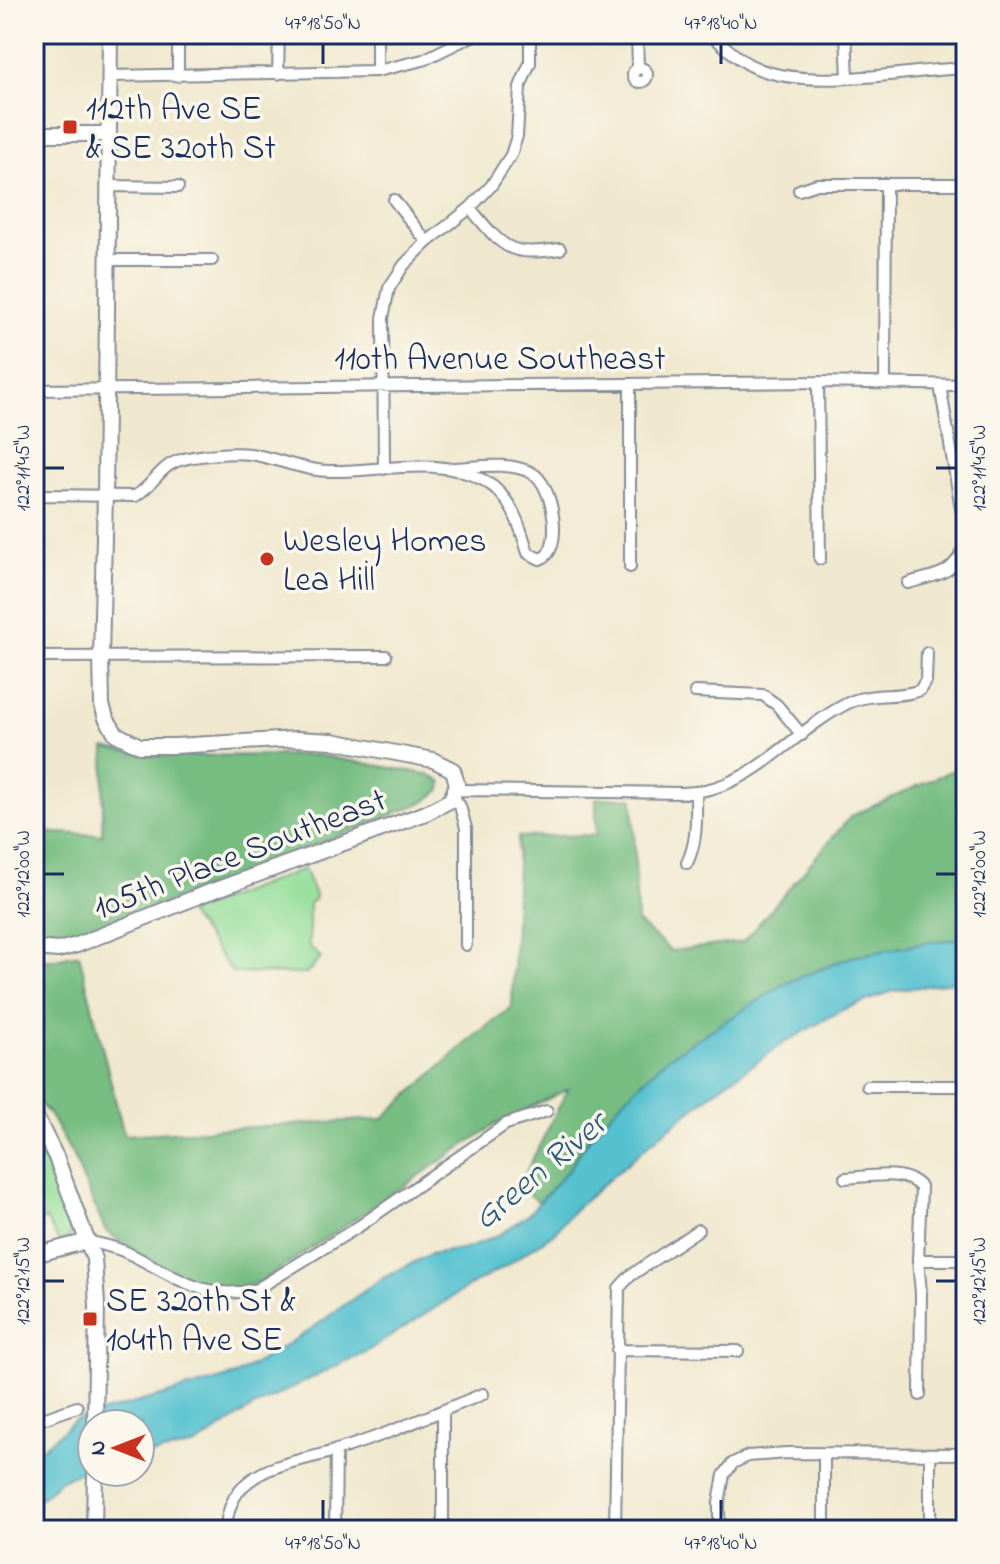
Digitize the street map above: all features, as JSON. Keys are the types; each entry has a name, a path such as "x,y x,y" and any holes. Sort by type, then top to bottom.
{"street":[{"path":"110,34 101,657 102,705 106,718 116,734 134,744 156,747 296,739 349,744 444,764 453,770 457,778 455,793 466,828 466,945"},
{"path":"178,34 178,76"},
{"path":"278,74 279,34"},
{"path":"377,34 377,71"},
{"path":"110,76 377,71 423,60 476,34"},
{"path":"384,469 382,386 386,296 395,277 427,242 470,208 499,175 515,144 520,87 531,57 530,34"},
{"path":"637,34 638,69"},
{"path":"711,34 741,59 763,71 795,77 848,78 966,68"},
{"path":"846,34 848,78"},
{"path":"34,134 108,134"},
{"path":"799,190 817,184 966,184"},
{"path":"885,383 886,184"},
{"path":"107,186 178,187"},
{"path":"394,200 427,242"},
{"path":"470,208 498,242 512,249 531,253 560,249"},
{"path":"107,260 212,260"},
{"path":"818,382 820,559"},
{"name":"110th Avenue Southeast","path":"34,390 818,382 966,385"},
{"path":"630,384 630,567"},
{"path":"940,385 966,538"},
{"path":"36,547 35,495 139,494 175,462 240,453 305,470 500,466 530,471 546,489 553,513 551,551 547,557 540,559 528,553 520,526 504,497 484,480 452,468"},
{"path":"908,583 945,572 958,563 966,545"},
{"path":"455,793 696,792 728,785 854,701 879,694 918,691 925,683 927,653"},
{"path":"34,657 386,656"},
{"path":"695,692 763,695 774,702 802,735"},
{"path":"687,863 697,832 696,792"},
{"name":"105th Place Southeast","path":"34,948 58,950 77,945 204,894 426,813 446,803 455,793"},
{"path":"867,1086 966,1086"},
{"path":"34,1255 88,1241 127,1252 176,1279 209,1291 239,1293 257,1289 358,1227 506,1124 547,1111"},
{"path":"34,1113 56,1157 88,1241 96,1275 95,1408"},
{"path":"845,1178 909,1178 918,1184 922,1193 918,1260 921,1293 920,1395"},
{"path":"615,1530 620,1285 698,1230"},
{"path":"918,1260 966,1260"},
{"path":"617,1350 738,1351"},
{"path":"225,1530 233,1499 252,1478 483,1394"},
{"path":"34,1422 77,1407"},
{"path":"443,1410 443,1530"},
{"path":"335,1530 336,1450"},
{"path":"824,1453 824,1530"},
{"path":"719,1530 719,1503 724,1475 739,1459 758,1454 966,1454"},
{"path":"930,1455 930,1530"},
{"path":"94,1530 95,1488"}],"green space":[{"path":"105,748 154,756 316,755 427,774 442,782 441,790 424,802 72,940 34,938 34,832 102,835"},
{"path":"966,764 966,938 929,942 598,1147 596,1126 568,1170 539,1202 519,1186 568,1089 496,1124 264,1280 247,1286 209,1286 185,1278 133,1251 105,1230 73,1156 51,1117 34,1096 34,958 50,960 79,954 124,1135 382,1119 478,1033 512,1007 518,837 596,835 596,798 633,798 637,922 671,951 743,942 851,816"},
{"path":"304,869 315,895 309,903 309,946 321,958 306,974 233,973 188,913"},
{"path":"34,1136 74,1228 68,1239 59,1242 46,1219 34,1222"}],"water":[{"name":"Green River","path":"966,938 966,980 893,991 842,1010 784,1043 723,1085 654,1140 573,1211 553,1234 369,1350 255,1406 196,1445 156,1454 156,1408 118,1408 236,1375 307,1332 379,1280 430,1254 469,1248 500,1234 528,1215 620,1103 667,1058 786,983 851,957"},
{"name":"Green River","path":"75,1420 76,1474 61,1480 34,1504 34,1455"}],"place":[{"name":"112th Ave SE & SE 320th St","path":"70,127"},
{"name":"Wesley Homes Lea Hill","path":"267,559"},
{"name":"SE 320th St & 104th Ave SE","path":"90,1319"}]}
